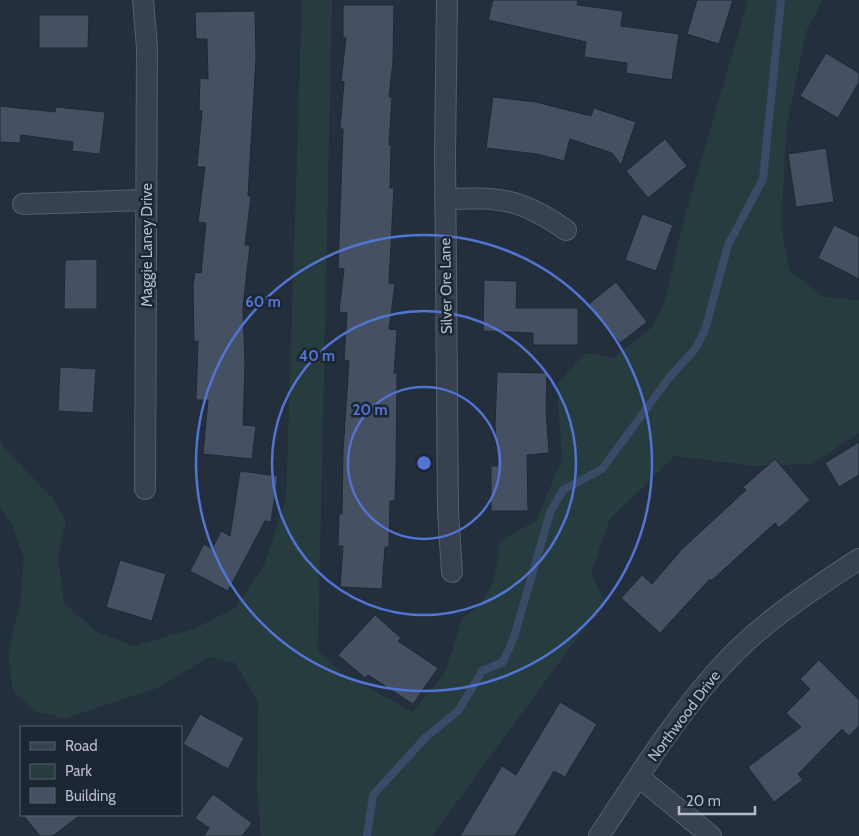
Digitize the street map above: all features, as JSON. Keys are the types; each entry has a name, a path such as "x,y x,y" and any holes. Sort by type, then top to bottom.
{"street":[{"name":"Maggie Laney Drive","path":"143,0 147,46 146,490"},
{"name":"Silver Ore Lane","path":"447,0 448,512 452,572"},
{"path":"446,199 482,197 510,201 538,211 566,230"},
{"path":"23,204 146,200"},
{"name":"Northwood Drive","path":"599,836 680,716 720,668 764,626 796,601 859,559"},
{"path":"639,776 712,836"}],"green space":[{"path":"302,0 332,0 318,650 341,672 412,712 445,673 462,619 479,606 494,581 500,541 537,520 562,459 557,384 585,353 613,358 651,328 665,301 684,219 748,0 823,0 806,32 787,124 781,224 789,270 824,297 859,300 859,433 812,464 754,466 674,456 610,519 591,573 604,601 432,836 261,836 257,790 258,701 235,663 209,657 158,688 65,718 36,712 13,691 8,653 20,602 24,558 11,523 0,508 0,438 4,447 53,499 66,521 58,557 64,603 97,632 134,646 196,628 236,607 265,563 286,499"}],"building":[{"path":"493,0 578,0 577,5 623,11 621,26 679,34 672,80 626,73 627,63 584,57 586,42 488,20"},
{"path":"697,0 733,0 719,44 687,34"},
{"path":"343,5 394,5 393,61 389,97 392,97 389,145 391,145 390,188 394,188 389,283 395,284 389,329 397,330 394,373 397,373 396,466 395,501 390,501 389,547 385,547 382,589 340,587 343,546 338,546 339,514 342,514 343,452 349,361 344,360 347,313 339,312 344,269 338,268 343,129 340,129 344,82 341,81 346,38 343,38"},
{"path":"255,11 256,58 248,196 251,196 245,245 250,245 243,307 245,366 243,425 256,426 252,459 203,454 208,400 196,400 198,341 194,342 193,286 195,272 201,273 206,223 198,222 205,167 197,167 202,111 199,111 200,78 208,79 207,39 196,39 195,12"},
{"path":"39,15 89,15 88,48 39,48"},
{"path":"826,53 859,73 859,82 838,118 800,96"},
{"path":"493,97 536,102 591,116 594,108 636,122 621,165 612,153 570,139 564,161 537,154 486,148"},
{"path":"0,106 55,112 56,107 105,112 100,154 72,151 73,142 21,135 20,143 0,142"},
{"path":"665,139 687,166 648,198 626,171"},
{"path":"826,148 834,202 796,207 788,154"},
{"path":"642,214 673,225 656,271 625,260"},
{"path":"834,225 859,237 859,279 818,258"},
{"path":"97,259 97,309 64,309 65,260"},
{"path":"484,280 517,281 516,308 578,308 578,345 533,345 533,333 483,331"},
{"path":"616,282 647,322 620,343 589,304"},
{"path":"60,367 96,369 93,413 58,411"},
{"path":"497,372 547,373 546,410 549,453 527,455 528,511 491,511 491,466 498,466 495,426"},
{"path":"859,442 859,475 839,487 825,463"},
{"path":"775,459 810,500 779,528 775,523 711,581 710,579 660,633 621,598 642,575 652,584 682,549 746,490 743,487"},
{"path":"240,471 278,476 271,522 265,521 228,591 190,571 204,544 212,549 221,531 230,536"},
{"path":"120,560 166,574 152,621 106,607"},
{"path":"375,615 401,638 398,641 438,668 413,704 368,675 365,678 338,655"},
{"path":"819,660 859,700 859,726 849,736 842,729 798,774 803,780 774,802 748,767 801,727 786,713 810,689 800,679"},
{"path":"560,702 597,724 565,777 554,771 515,836 460,836 502,766 516,775"},
{"path":"200,714 244,738 228,769 183,744"},
{"path":"213,794 252,823 242,836 204,836 209,828 195,818"},
{"path":"24,816 79,816 53,836 40,836"}],"waterway":[{"path":"367,836 373,795 426,737 459,710 482,671 503,662 514,637 550,513 563,490 602,469 669,378 695,349 705,330 728,245 763,179 781,0"}]}
